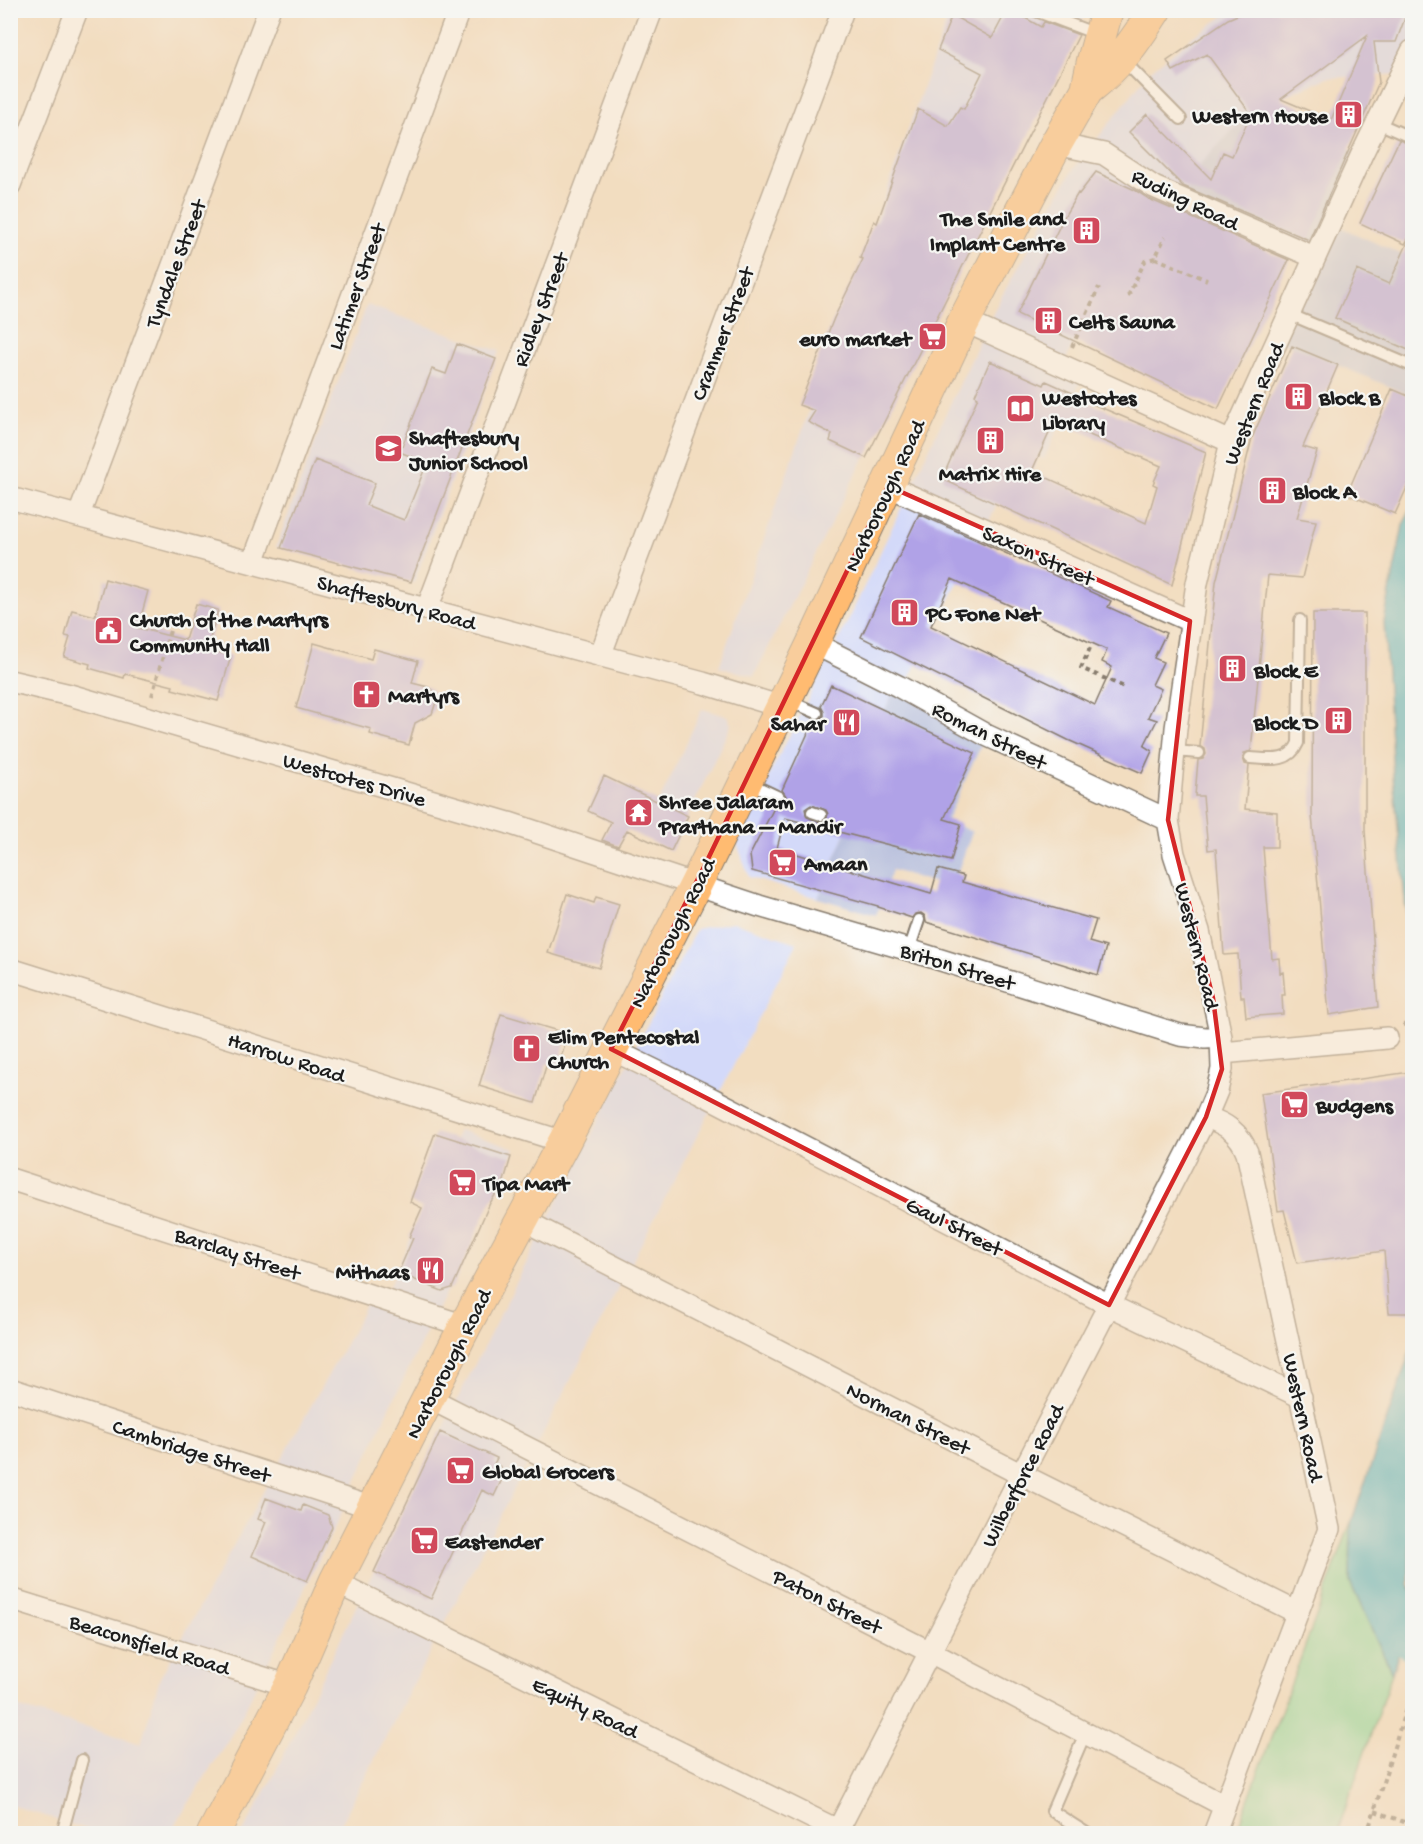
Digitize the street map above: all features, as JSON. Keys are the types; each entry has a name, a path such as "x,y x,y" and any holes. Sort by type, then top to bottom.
{"main road":[{"name":"Narborough Road","path":"1087,90 1122,59 1155,10"},
{"name":"Narborough Road","path":"213,1833 290,1686 335,1582 465,1326 564,1142 696,884 813,644 964,321 1056,144 1087,90 1103,23"}],"street":[{"path":"10,185 77,10"},
{"name":"Tyndale Street","path":"79,515 269,10"},
{"name":"Latimer Street","path":"253,562 459,10"},
{"name":"Ridley Street","path":"427,609 652,10"},
{"name":"Cranmer Street","path":"600,656 843,10"},
{"name":"Western Road","path":"1214,1833 1329,1529 1247,1152 1243,1141 1235,1131 1206,1117 1217,1091 1222,1069 1221,1045 1199,931 1174,854 1168,820 1174,752 1190,621 1231,442 1314,257 1413,51"},
{"name":"Ruding Road","path":"1056,144 1104,154 1154,187 1314,257"},
{"path":"964,321 1231,442"},
{"name":"Saxon Street","path":"888,486 1190,621"},
{"name":"Shaftesbury Road","path":"10,498 783,703"},
{"name":"Roman Street","path":"813,644 898,686 986,735 1168,820"},
{"name":"Westcotes Drive","path":"10,681 70,695 509,823 696,884"},
{"name":"Briton Street","path":"696,884 1180,1035 1205,1038 1221,1045 1387,1038"},
{"name":"Harrow Road","path":"10,969 564,1142"},
{"name":"Gaul Street","path":"611,1049 699,1092 1109,1305 1301,1396"},
{"name":"Wilberforce Road","path":"837,1832 1206,1117"},
{"name":"Barclay Street","path":"10,1179 465,1326"},
{"name":"Norman Street","path":"523,1220 1296,1612"},
{"name":"Cambridge Street","path":"10,1389 373,1508"},
{"name":"Paton Street","path":"429,1398 930,1652 1225,1806"},
{"name":"Equity Road","path":"335,1582 837,1832"},
{"name":"Beaconsfield Road","path":"10,1599 290,1686"}],"lane":[{"path":"1032,10 1103,23"},
{"path":"1122,59 1181,119"},
{"path":"1378,123 1413,138"},
{"path":"1289,314 1413,366"},
{"path":"1250,758 1280,759 1295,750 1298,743 1300,620"},
{"path":"783,703 817,713"},
{"path":"1174,752 1199,753"},
{"path":"746,782 779,796"},
{"path":"909,950 919,920"},
{"path":"1085,1734 1052,1811 1088,1833"},
{"path":"62,1833 82,1760"}],"path":[{"path":"1155,258 1165,237"},
{"path":"1128,296 1145,261 1155,258 1207,280"},
{"path":"1063,367 1099,287"},
{"path":"146,717 171,627 164,616"},
{"path":"1090,648 1081,668 1124,687"},
{"path":"1367,1833 1413,1689"},
{"path":"1375,1811 1413,1825"}],"highlighted area":[{"path":"888,486 1190,621 1168,820 1213,998 1222,1069 1206,1117 1109,1305 611,1049 706,863"}],"shaded area":[{"path":"950,11 1086,11 1077,36 754,676 719,667"},
{"path":"1232,11 1412,11 1412,51 1401,74 1327,78 1254,109 1181,199 1149,191 1132,234 1099,287 1063,366 1083,376 1044,459 1021,450 985,530 901,694 894,691 853,775 849,825 818,898 749,877 736,840 847,623 999,301 1072,171 1151,70 1195,35"},
{"path":"1253,109 1362,154 1331,223 1412,259 1412,396 1278,340 1314,257 1181,199 1202,162"},
{"name":"Shaftesbury Junior School","path":"367,305 499,351 414,583 276,547"},
{"path":"894,691 986,735 947,820 972,832 952,888 892,870 876,915 818,898 849,825 853,776"},
{"path":"702,709 727,716 731,725 688,816 659,802"},
{"path":"733,922 797,943 336,1833 242,1834 271,1781 464,1386 696,929"},
{"path":"459,1130 515,1149 380,1428 340,1517 236,1727 172,1830 169,1834 99,1833 11,1805 10,1705 141,1744 160,1678 356,1325 370,1295 384,1298"}],"green space":[{"path":"1351,1522 1350,1582 1392,1673 1337,1833 1246,1834 1237,1830"}],"water":[{"path":"1412,506 1412,974 1393,776 1384,622 1403,525"},
{"path":"1412,1346 1412,1534 1409,1583 1412,1594 1412,1613 1392,1673 1350,1582 1351,1523"}],"building":[{"path":"1007,10 1041,27 1044,22 1079,35 866,458 830,441 832,434 808,422 815,411 799,405 834,318 863,259 860,258 874,221 877,223 918,109 948,126 960,107 964,109 982,73 938,50 952,15 992,38"},
{"path":"1249,10 1408,10 1396,42 1374,42 1379,82 1309,240 1183,186 1129,132 1147,114 1211,179 1223,152 1232,156 1251,114 1207,54 1173,71 1167,61 1228,19","holes":["1367,36 1331,120 1281,99"]},
{"path":"1399,140 1413,145 1413,230 1405,244 1360,223"},
{"path":"1096,172 1149,199 1289,260 1218,409 1017,314 1065,215 1078,193"},
{"path":"1413,231 1413,352 1335,318 1357,270 1389,284"},
{"path":"457,344 496,359 411,582 281,548 315,460 375,483 366,505 404,520 427,463 400,452 432,369 446,374"},
{"path":"1292,346 1338,365 1303,447 1317,451 1297,518 1316,521 1302,578 1268,575 1251,751 1244,753 1243,758 1245,764 1249,765 1245,809 1277,812 1277,847 1263,847 1272,959 1279,958 1285,995 1282,995 1283,1014 1246,1017 1244,997 1241,997 1238,954 1224,955 1216,849 1208,850 1203,796 1195,796 1198,760 1203,759 1206,754 1205,749 1200,746 1216,582 1252,438"},
{"path":"990,361 1044,385 1046,381 1075,394 1074,396 1206,452 1172,585 942,479 978,397 975,395","holes":["1055,420 1161,466 1153,484 1157,486 1146,523 1032,471"]},
{"path":"1392,389 1413,398 1413,474 1395,514 1347,494"},
{"path":"919,514 1111,601 1108,607 1166,633 1154,658 1163,662 1152,685 1161,689 1148,717 1157,720 1144,746 1152,751 1142,773 1068,740 861,637","holes":["952,579 1107,650 1102,662 1112,667 1095,705 931,626"]},
{"path":"105,579 148,591 138,628 185,640 196,604 218,610 207,649 231,656 218,701 172,689 173,686 125,674 124,678 89,668 90,664 64,657 70,637 65,636 72,610 95,616"},
{"path":"1313,613 1365,613 1365,830 1378,1007 1329,1015 1312,815"},
{"name":"Martyrs","path":"314,643 371,659 374,649 418,661 412,683 428,687 433,691 436,702 432,714 415,723 409,745 370,734 371,729 296,708"},
{"path":"831,685 975,753 944,819 961,824 951,861 785,818 777,848 931,894 938,869 964,876 962,882 1096,920 1089,942 1106,947 1098,975 926,922 925,916 921,913 915,914 912,918 878,906 752,871 750,855 776,804 785,801 786,796 782,790 814,720 824,716 821,706","holes":["811,805 826,810 828,814 826,820 819,822 807,817 805,809"]},
{"name":"Shree Jalaram Prarthana – Mandir","path":"604,776 688,816 671,851 627,830 618,846 602,840 611,822 588,811"},
{"path":"567,894 594,903 596,897 619,904 599,968 548,953"},
{"name":"Elim Pentecostal Church","path":"501,1014 568,1034 558,1067 547,1063 535,1103 479,1086"},
{"path":"1410,1072 1413,1092 1413,1313 1389,1313 1384,1251 1297,1263 1284,1210 1278,1211 1261,1093"},
{"path":"435,1133 511,1157 504,1181 490,1203 452,1288 442,1291 398,1273 413,1238 409,1237 422,1208 410,1202"},
{"path":"440,1432 497,1458 494,1464 501,1467 499,1472 504,1475 494,1496 482,1490 431,1599 374,1572"},
{"path":"266,1498 301,1511 303,1505 328,1515 332,1527 307,1581 252,1556 266,1522 258,1519"}],"waterway":[{"path":"1377,1577 1412,1637"}],"place":[{"name":"Western House","path":"1349,114"},
{"name":"The Smile and Implant Centre","path":"1086,230"},
{"name":"Celts Sauna","path":"1048,320"},
{"name":"euro market","path":"932,337"},
{"name":"Block B","path":"1298,396"},
{"name":"Westcotes Library","path":"1021,409"},
{"name":"Matrix Hire","path":"990,440"},
{"name":"Shaftesbury Junior School","path":"388,449"},
{"name":"Block A","path":"1272,490"},
{"name":"PC Fone Net","path":"905,612"},
{"name":"Church of the Martyrs Community Hall","path":"109,631"},
{"name":"Block E","path":"1233,669"},
{"name":"Martyrs","path":"367,694"},
{"name":"Block D","path":"1339,721"},
{"name":"Sahar","path":"846,722"},
{"name":"Shree Jalaram Prarthana – Mandir","path":"638,813"},
{"name":"Amaan","path":"783,862"},
{"name":"Elim Pentecostal Church","path":"527,1048"},
{"name":"Budgens","path":"1295,1104"},
{"name":"Tipa Mart","path":"462,1182"},
{"name":"Mithaas","path":"430,1270"},
{"name":"Global Grocers","path":"461,1470"},
{"name":"Eastender","path":"424,1540"}]}
